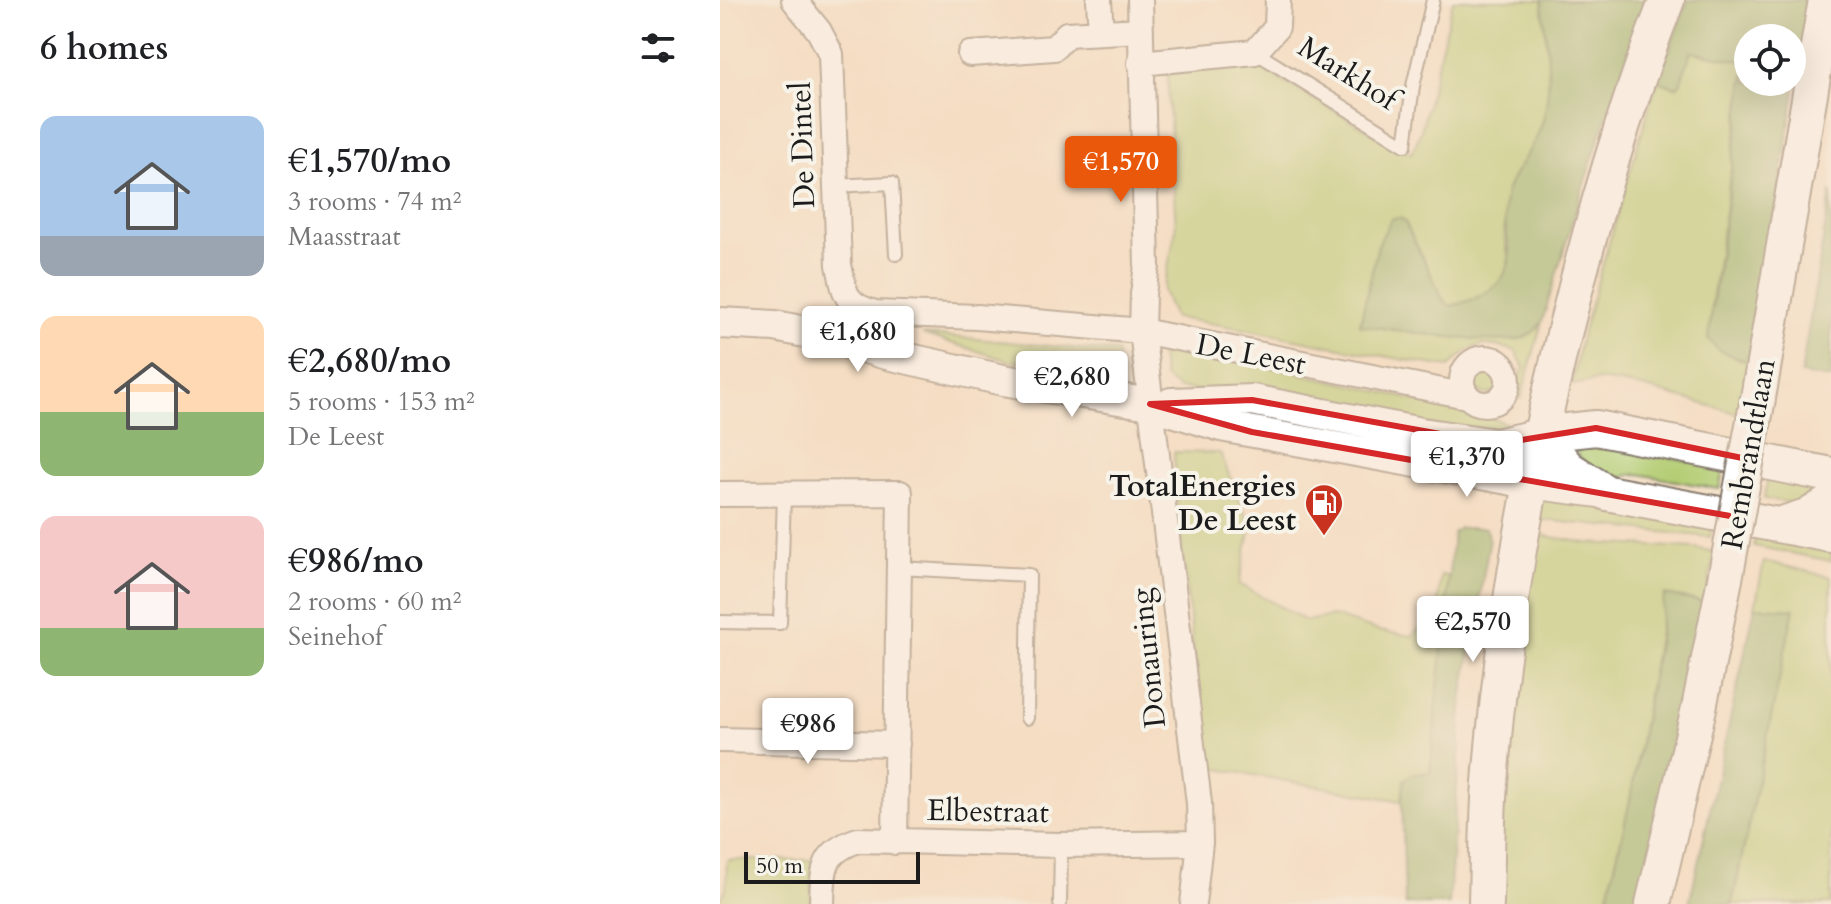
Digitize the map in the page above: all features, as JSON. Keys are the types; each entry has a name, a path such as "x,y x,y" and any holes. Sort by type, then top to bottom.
{"main road":[{"path":"1486,904 1490,784 1504,651 1530,483 1596,212 1667,0"},
{"name":"Rembrandtlaan","path":"1653,904 1699,708 1725,579 1826,0"},
{"path":"1540,434 1596,428 1831,475"},
{"path":"1540,434 1568,468 1607,493 1831,535"},
{"path":"1779,525 1810,515 1831,502"}],"street":[{"name":"De Dintel","path":"794,0 819,31 831,54 839,265 846,298"},
{"path":"1099,0 1101,32"},
{"name":"Donauring","path":"1140,0 1147,266 1142,331 1199,803 1200,843 1193,904"},
{"name":"Markhof","path":"1140,63 1255,52 1277,27 1278,0"},
{"path":"970,54 1054,48 1067,34 1141,30"},
{"name":"De Leest","path":"846,298 859,309 875,313 977,317 1142,331 1467,396"},
{"name":"De Leest","path":"720,323 775,326 1003,380 1150,404 1221,426 1530,483 1607,493"},
{"name":"De Leest","path":"1150,404 1252,400 1421,433 1496,444 1540,434"},
{"path":"720,494 900,493 895,842"},
{"path":"720,740 897,744"},
{"name":"Elbestraat","path":"822,904 823,873 829,857 842,846 858,840 1061,845 1200,843"}],"lane":[{"name":"Markhof","path":"1255,52 1405,145 1413,86 1433,0"},
{"path":"835,186 892,183 896,254"},
{"path":"720,622 780,623 784,494"},
{"path":"899,568 1029,575 1027,718"},
{"path":"1060,904 1061,845"}],"highlighted area":[{"path":"1252,400 1496,444 1596,428 1747,459 1736,517 1252,432 1150,404"}],"green space":[{"path":"1453,0 1542,0 1549,91 1544,119 1505,225 1508,260 1505,275 1489,292 1450,306 1444,301 1405,222 1378,245 1360,324 1443,336 1510,340 1529,335 1542,322 1521,398 1499,400 1516,386 1524,368 1516,351 1504,348 1486,345 1472,348 1449,367 1174,318 1163,291 1176,229 1167,69 1248,61 1412,153 1421,131"},
{"path":"1542,0 1646,0 1584,184 1542,322 1529,335 1509,340 1468,339 1360,325 1378,245 1391,219 1401,218 1405,222 1444,301 1450,306 1483,295 1500,281 1506,271 1509,248 1504,214 1506,193 1538,134 1547,102 1548,68"},
{"path":"1688,0 1810,0 1806,24 1734,24 1734,60 1691,52 1680,84 1676,87 1657,81"},
{"path":"1691,52 1734,60 1734,96 1742,96 1711,308 1750,363 1740,414 1642,387 1600,380 1572,385 1580,341 1657,81 1676,87"},
{"path":"1742,96 1794,96 1750,363 1718,350 1708,339"},
{"path":"1831,191 1831,379 1801,374"},
{"path":"922,334 1117,352 1118,366 1013,362"},
{"path":"1159,344 1376,391 1490,418 1513,427 1487,433 1178,388 1164,378"},
{"path":"1487,366 1497,370 1501,380 1497,390 1487,394 1477,390 1473,380 1477,370"},
{"path":"1590,443 1724,467 1719,489 1639,474 1600,479 1576,453 1581,446"},
{"path":"1174,452 1220,453 1251,527 1239,584 1306,621 1333,616 1379,631 1412,636 1437,611 1441,575 1448,576 1444,646 1430,772 1405,780 1402,801 1207,767 1175,490"},
{"path":"1768,476 1831,488 1794,503 1764,499"},
{"path":"1538,493 1712,524 1710,537 1534,519"},
{"path":"1459,528 1486,528 1489,543 1463,694 1449,904 1405,904 1404,780 1412,774 1430,772 1453,533"},
{"path":"1756,534 1831,548 1831,561 1754,546"},
{"path":"1540,535 1587,543 1695,548 1715,552 1705,602 1665,595 1630,801 1606,904 1497,904 1502,797 1534,545"},
{"path":"1764,561 1831,577 1831,904 1732,904 1793,609 1755,607"},
{"path":"1664,595 1705,602 1638,904 1606,904 1630,801"},
{"path":"1755,607 1794,609 1732,904 1689,904"},
{"path":"727,860 812,860 811,904 720,904 726,888"}],"place":[{"name":"TotalEnergies De Leest","path":"1324,537"}]}
